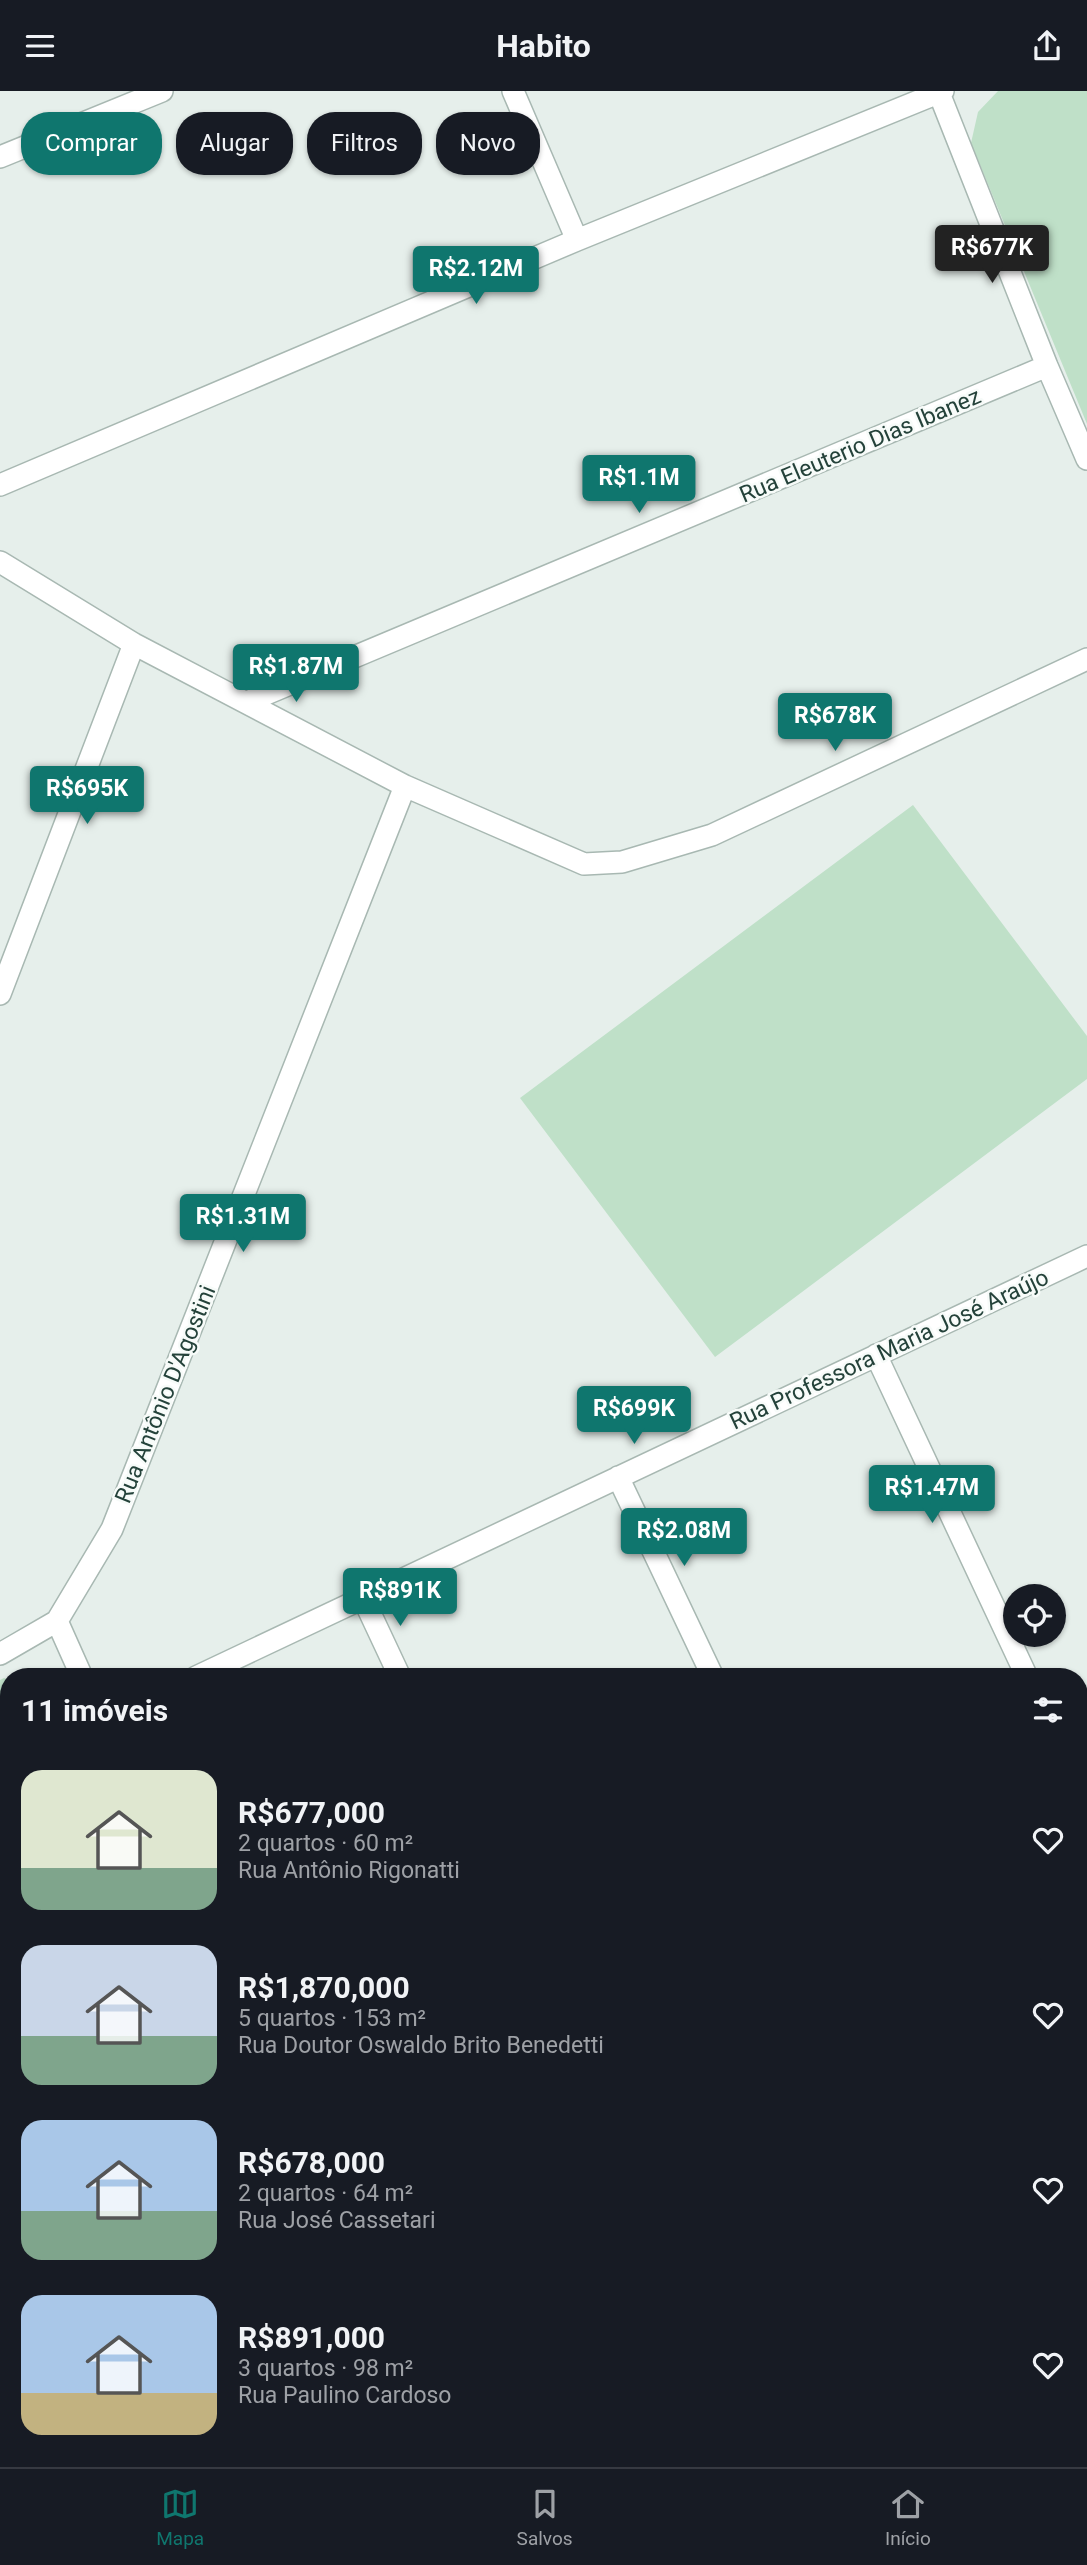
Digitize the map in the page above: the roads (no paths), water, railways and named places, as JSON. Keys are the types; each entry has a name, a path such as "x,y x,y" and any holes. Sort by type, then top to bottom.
{"street":[{"path":"0,157 162,91"},
{"path":"513,91 577,240"},
{"path":"0,485 577,240 941,92 1047,366 1087,459"},
{"name":"Rua Eleuterio Dias Ibanez","path":"247,702 1047,366"},
{"path":"0,562 134,643 405,786 584,864 622,862 712,835 1087,659"},
{"path":"0,994 134,643"},
{"name":"Rua Antônio D'Agostini","path":"0,1654 57,1621 112,1529 405,786"},
{"name":"Rua Professora Maria José Araújo","path":"216,1668 1087,1256"},
{"path":"876,1355 1023,1668"},
{"path":"618,1477 709,1668"},
{"path":"363,1598 396,1668"},
{"path":"57,1621 78,1668"}]}
